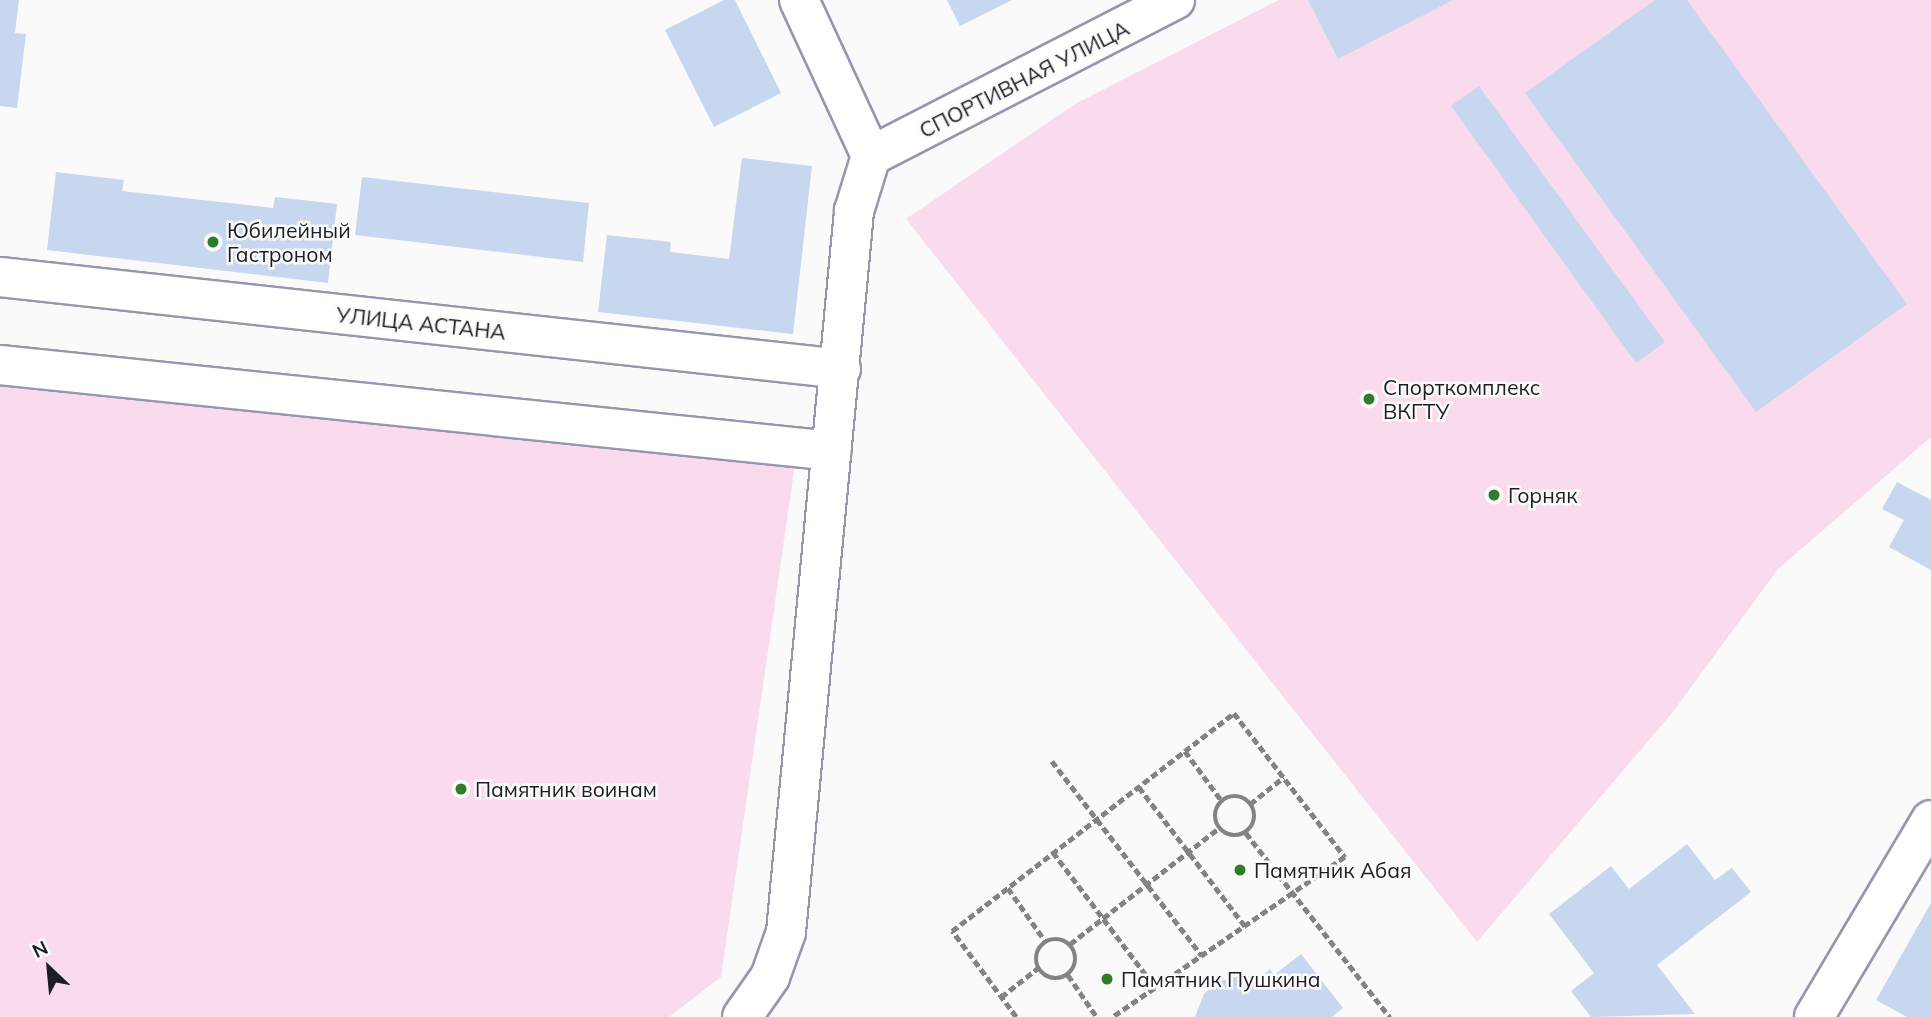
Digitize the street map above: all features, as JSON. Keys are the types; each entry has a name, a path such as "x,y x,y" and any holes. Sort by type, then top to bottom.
{"street":[{"path":"742,1017 770,977 786,932 854,211 871,156 799,0"},
{"name":"СПОРТИВНАЯ УЛИЦА","path":"871,156 1175,0"},
{"name":"УЛИЦА АСТАНА","path":"0,277 841,369"},
{"path":"0,365 832,451"},
{"path":"1814,1017 1931,820"}],"path":[{"path":"1016,1017 951,931 1234,713 1345,857 1113,1017"},
{"path":"1185,751 1222,801"},
{"path":"1052,761 1202,956"},
{"path":"1250,804 1284,777"},
{"path":"1139,787 1245,926"},
{"path":"1237,796 1250,804 1255,818 1246,833 1233,837 1219,828 1214,814 1222,801 1237,796"},
{"path":"1070,944 1219,828"},
{"path":"1246,833 1390,1017"},
{"path":"1053,852 1156,988"},
{"path":"1008,888 1046,942"},
{"path":"1058,939 1070,944 1076,961 1068,975 1054,979 1038,968 1035,957 1046,942 1058,939"},
{"path":"1000,997 1038,968"},
{"path":"1068,975 1097,1017"}],"shaded area":[{"name":"Горняк","path":"1279,0 1931,0 1931,437 1778,569 1672,713 1477,942 906,219 1075,104"},
{"path":"0,380 795,464 721,977 669,1017 0,1017"}],"building":[{"path":"0,0 19,0 15,33 26,34 17,108 0,106"},
{"path":"724,0 735,0 781,93 714,127 665,30"},
{"path":"947,0 1012,0 960,26"},
{"path":"1308,0 1453,0 1338,59"},
{"path":"1655,0 1687,0 1907,304 1756,412 1525,93"},
{"path":"1479,86 1665,342 1636,363 1451,106"},
{"path":"742,158 812,166 793,334 598,312 607,235 671,242 670,252 729,259"},
{"path":"56,172 124,180 122,191 273,208 275,197 337,204 328,283 47,250"},
{"path":"362,177 589,203 583,262 355,235"},
{"path":"1897,482 1931,500 1931,570 1889,547 1904,520 1882,509"},
{"path":"1687,844 1715,880 1732,868 1751,892 1657,965 1695,1014 1591,1017 1571,991 1594,973 1549,914 1611,866 1629,889"},
{"path":"1931,903 1931,1017 1907,1017 1876,1000"},
{"path":"1301,954 1343,1008 1332,1017 1195,1017 1204,994 1217,982 1239,976 1257,979 1270,969 1274,975"}],"place":[{"name":"Юбилейный Гастроном","path":"213,242"},
{"name":"Спорткомплекс ВКГТУ","path":"1369,399"},
{"name":"Горняк","path":"1494,495"},
{"name":"Памятник воинам","path":"461,789"},
{"name":"Памятник Абая","path":"1240,870"},
{"name":"Памятник Пушкина","path":"1107,979"}]}
